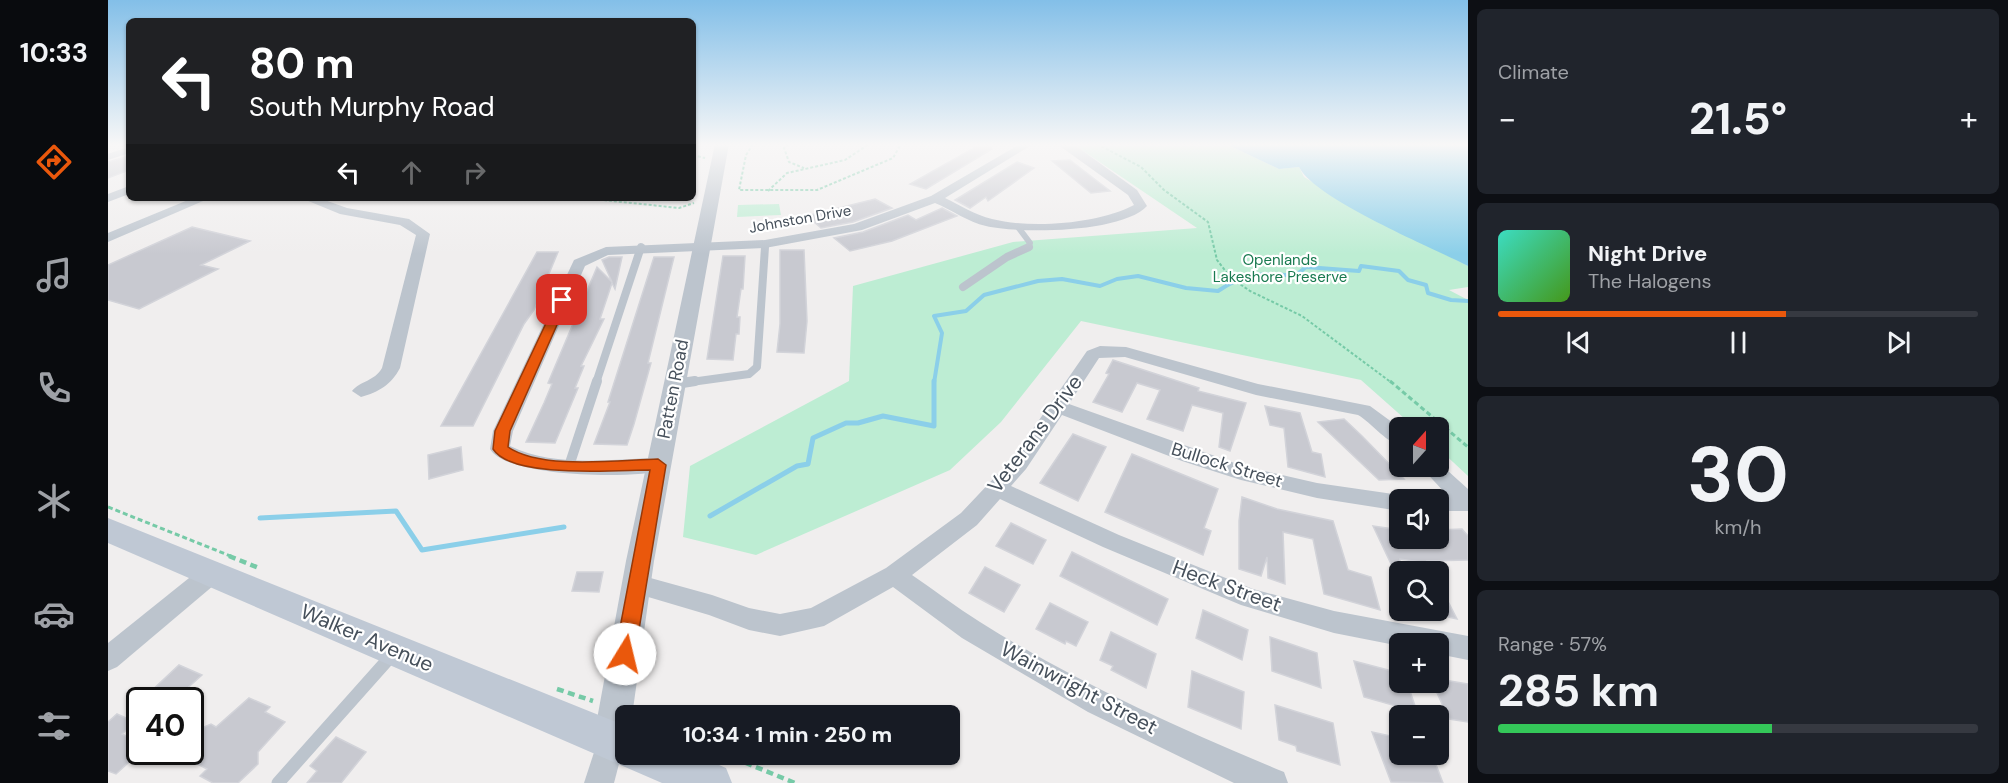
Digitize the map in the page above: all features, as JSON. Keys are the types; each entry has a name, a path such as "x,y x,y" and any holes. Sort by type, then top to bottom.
{"main road":[{"name":"Walker Avenue","path":"108,530 222,565 396,651 615,742"},
{"name":"Walker Avenue","path":"669,765 711,783"}],"street":[{"name":"Patten Road","path":"629,705 636,584 701,247 710,181"},
{"name":"Johnston Drive","path":"569,465 535,463 512,457 500,449 503,431 579,263 606,251 765,244 857,227 935,199 966,181"},
{"path":"935,199 986,222 1018,228 1098,220 1130,214 1141,206 1134,193 1117,181"},
{"path":"108,198 126,191"},
{"path":"108,238 197,201"},
{"path":"316,201 344,211 404,222 423,234 391,368 386,378 377,385 361,391"},
{"name":"Veterans Drive","path":"636,584 712,605 749,619 780,625 815,618 894,575 969,519 1019,464 1093,355 1111,351 1126,352 1256,389 1362,410 1389,431"},
{"name":"Bullock Street","path":"1059,406 1192,456 1267,480 1327,493 1389,501"},
{"path":"569,465 658,465"},
{"path":"1442,477 1468,502"},
{"name":"Heck Street","path":"997,489 1111,541 1250,598 1334,622 1468,648"},
{"path":"1449,503 1468,502"},
{"path":"108,659 222,565"},
{"name":"Wainwright Street","path":"894,575 972,630 1098,703 1252,776 1273,783"},
{"path":"599,783 615,762"}],"lane":[{"path":"963,287 1007,257 1029,248 1030,243 1018,228"},
{"path":"674,384 749,374 757,367 765,244"},
{"path":"569,465 641,248"},
{"path":"278,783 396,651"}],"path":[{"path":"741,181 739,190 806,192 840,181"},
{"path":"768,191 779,181"},
{"path":"1155,181 1208,222 1214,239 1216,260 1223,271 1250,291 1285,306 1313,324 1414,399 1468,447"},
{"path":"612,201 679,208 697,201"},
{"path":"108,507 222,565"},
{"path":"751,765 795,783"}],"green space":[{"name":"Openlands Lakeshore Preserve","path":"1127,181 1310,181 1364,213 1468,266 1468,287 1449,290 1468,300 1468,476 1449,458 1449,417 1403,417 1361,380 1081,321 1001,422 950,470 756,555 683,537 690,466 849,381 853,286 1013,242 1197,228"},
{"path":"779,204 781,215 737,217 738,205"}],"water":[{"path":"1310,181 1468,181 1468,266 1402,235 1327,193"}],"building":[{"path":"916,181 940,181 926,189 910,184"},
{"path":"987,181 1017,181 988,201 986,197 970,208 955,200"},
{"path":"1076,181 1097,181 1110,191 1091,193"},
{"path":"875,199 892,208 853,222 821,228 807,216"},
{"path":"942,208 957,216 892,241 850,251 834,238 863,232 908,215 916,220"},
{"path":"192,227 250,241 201,265 218,269 139,309 108,300 108,265"},
{"path":"780,250 804,250 807,321 804,353 777,352 780,324"},
{"path":"537,252 558,252 534,310 524,324 473,426 441,426"},
{"path":"723,256 745,256 743,289 741,289 737,317 740,317 739,334 736,334 733,360 707,359"},
{"path":"609,257 622,257 615,289 612,283 600,319 604,319 581,366 584,366 575,388 578,388 555,443 526,442 552,384 548,383 597,267 612,282 602,260"},
{"path":"654,257 674,257 648,363 651,363 634,424 627,445 594,444 610,402 608,402"},
{"path":"1113,360 1199,388 1198,391 1246,403 1230,451 1219,447 1223,413 1192,405 1183,431 1147,419 1160,390 1137,383 1122,412 1093,402 1109,374 1106,373"},
{"path":"1265,406 1300,413 1312,452 1321,454 1325,477 1288,467 1284,428 1270,425"},
{"path":"1344,419 1389,464 1389,477 1404,479 1379,480 1318,422"},
{"path":"1073,434 1106,447 1078,501 1040,483"},
{"path":"461,447 463,470 429,479 428,455"},
{"path":"1132,454 1218,489 1204,528 1211,531 1203,555 1105,512"},
{"path":"1242,497 1277,509 1333,521 1348,570 1371,577 1380,610 1324,594 1313,539 1283,532 1285,584 1268,578 1267,557 1261,576 1239,569 1239,521"},
{"path":"1011,523 1046,540 1033,564 996,546"},
{"path":"1373,526 1389,528 1389,549 1449,549 1449,530 1462,529 1468,536 1468,560 1400,559 1400,561 1390,561"},
{"path":"1072,552 1168,599 1157,625 1060,576"},
{"path":"985,567 1020,585 1004,612 969,593"},
{"path":"577,572 603,572 599,592 572,591"},
{"path":"1050,603 1088,622 1076,646 1066,641 1065,644 1036,629"},
{"path":"1449,603 1457,619 1449,617"},
{"path":"1203,610 1248,630 1242,660 1196,638"},
{"path":"1111,632 1156,654 1146,688 1111,670 1113,666 1100,660"},
{"path":"1270,637 1317,653 1321,688 1272,671"},
{"path":"1354,661 1389,670 1389,693 1411,693 1415,705 1392,705 1364,697"},
{"path":"179,665 202,675 189,687 156,687"},
{"path":"1192,671 1244,692 1241,729 1188,707"},
{"path":"1449,681 1468,684 1468,722 1449,719 1449,705 1443,705 1437,693 1449,693"},
{"path":"249,698 270,707 265,712 285,722 258,752 258,764 238,783 213,783 200,776 207,769 199,765 204,765 204,727 211,724 216,727"},
{"path":"1275,705 1333,723 1340,765 1297,751 1296,746 1279,740"},
{"path":"117,714 126,718 126,730 122,734 126,736 126,765 116,774 108,771 108,722"},
{"path":"1372,732 1389,736 1389,765 1436,765 1443,783 1391,782"},
{"path":"336,737 366,752 341,783 307,783 317,771 310,766"}],"waterway":[{"path":"934,383 942,333 934,316 966,311 984,295 1038,281 1062,279 1100,286 1117,279 1138,276 1186,288 1218,291 1237,280 1255,275 1295,276 1306,267 1359,271 1361,266 1399,271 1408,280 1426,285 1428,293 1451,300 1468,301"},
{"path":"710,516 797,466 808,464 813,438 846,423 858,423 883,416 934,426 934,383"},
{"path":"260,518 396,511 422,550 564,527"}],"route":[{"path":"562,300 503,431 500,449 512,457 535,463 658,465 625,654"}]}
